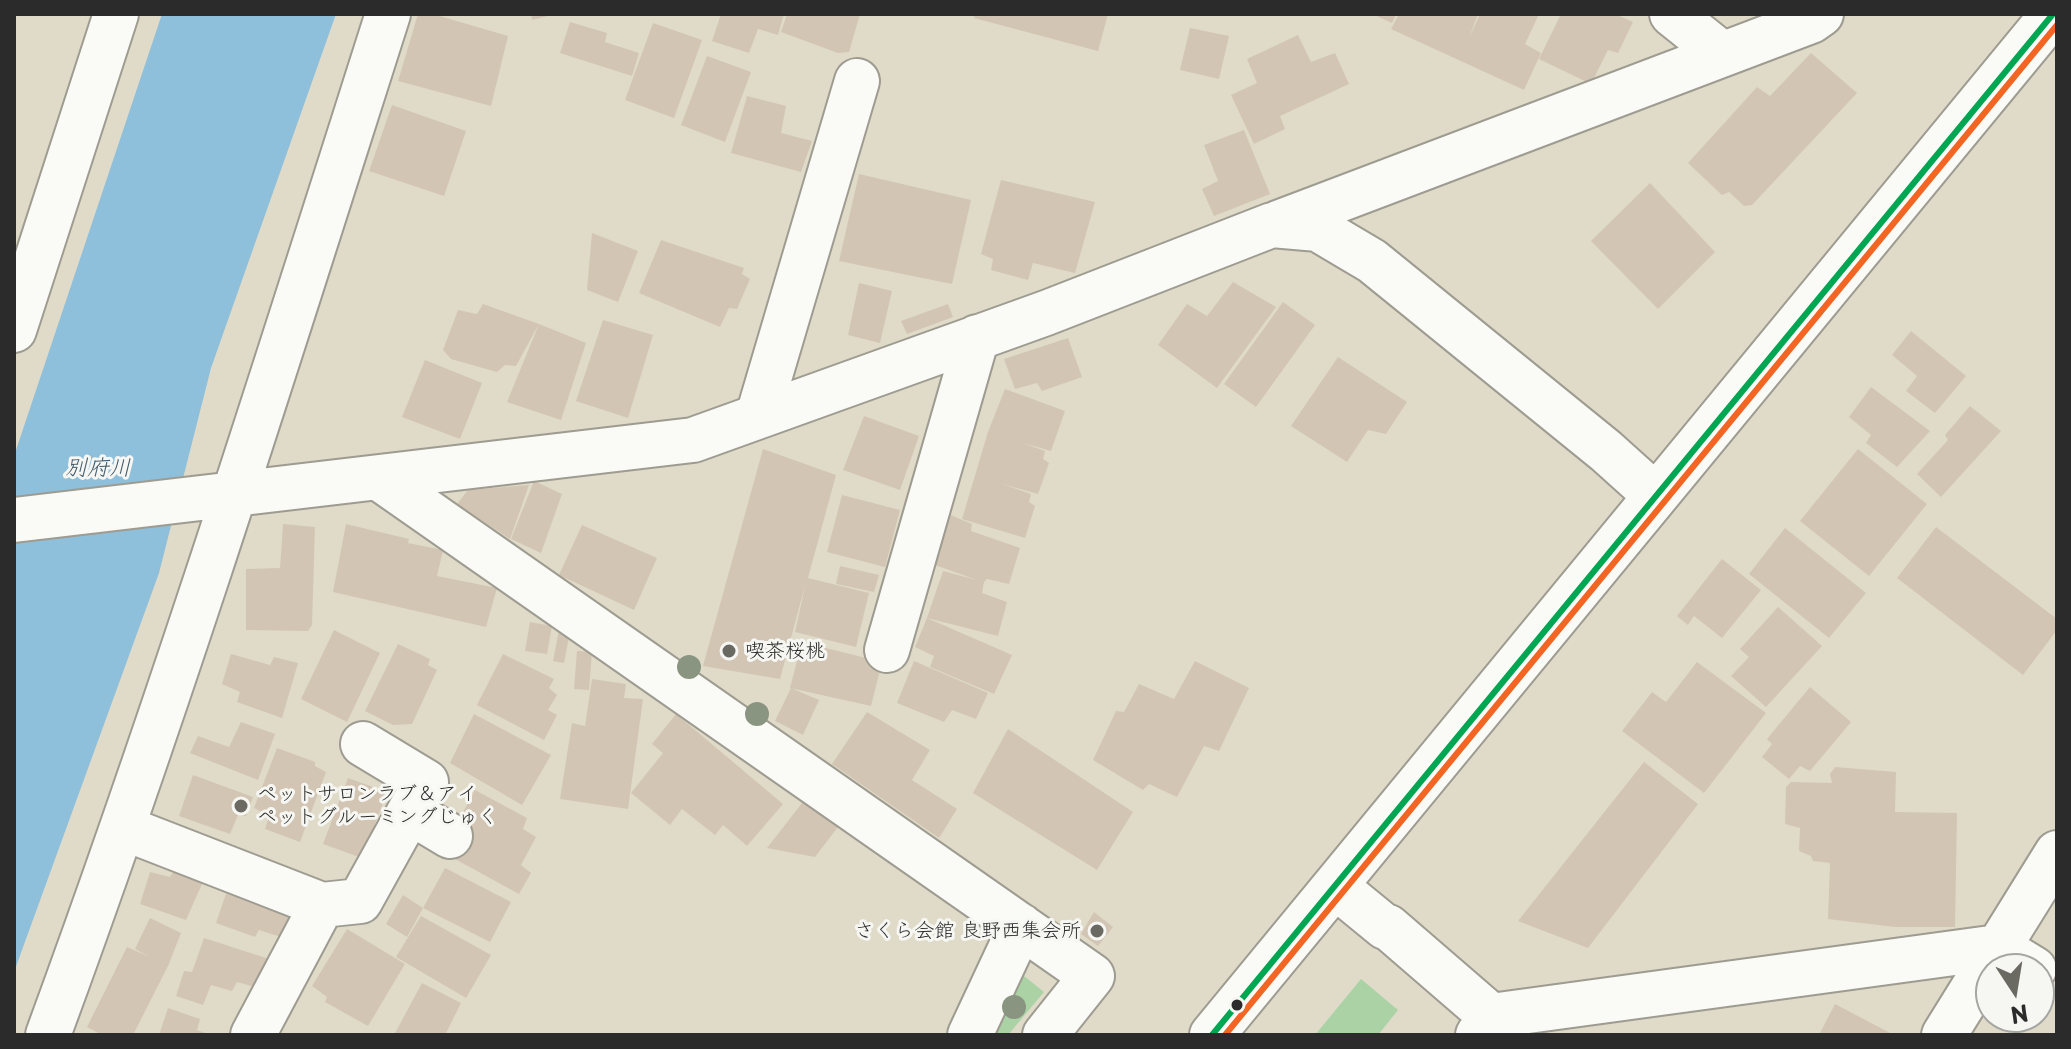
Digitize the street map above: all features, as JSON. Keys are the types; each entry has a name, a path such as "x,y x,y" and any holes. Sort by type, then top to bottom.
{"street":[{"path":"18,304 116,14"},
{"path":"48,1035 124,828 235,495 388,14"},
{"path":"1672,14 1722,54"},
{"path":"14,520 693,440 977,337 1811,21 1821,14"},
{"path":"1212,1035 2053,14"},
{"path":"758,416 857,81"},
{"path":"1272,225 1318,229 1372,261 1606,451 1656,496"},
{"path":"887,650 977,337"},
{"path":"379,478 1092,976 1045,1035"},
{"path":"124,828 322,905 360,901 426,782 363,744"},
{"path":"410,812 450,836"},
{"path":"2018,953 2057,853"},
{"path":"1335,886 1388,927 1484,1026 1975,963"},
{"path":"253,1035 322,905"},
{"path":"970,1035 1021,926"},
{"path":"1944,1035 1975,1002"}],"green space":[{"path":"1019,972 1044,992 1008,1035 987,1035"},
{"path":"1361,979 1398,1010 1378,1035 1315,1035"}],"water":[{"name":"別府川","path":"162,14 336,14 211,368 159,573 14,972 14,456"}],"building":[{"path":"418,14 433,14 508,36 491,106 398,81"},
{"path":"531,14 552,14 552,15 532,20"},
{"path":"721,14 784,14 778,35 758,29 749,53 712,41"},
{"path":"787,14 860,14 849,52 838,53 781,32"},
{"path":"975,14 1108,14 1098,51 974,18"},
{"path":"1372,14 1396,14 1392,23"},
{"path":"1399,14 1478,14 1469,38 1480,14 1539,14 1525,44 1541,53 1524,90 1391,29"},
{"path":"1561,14 1615,14 1633,22 1618,53 1608,50 1591,84 1539,59"},
{"path":"570,22 607,33 605,42 639,53 632,76 560,53"},
{"path":"653,23 702,40 674,118 625,100"},
{"path":"1190,28 1229,36 1219,79 1180,70"},
{"path":"1298,35 1311,62 1335,53 1349,84 1280,116 1285,129 1254,144 1231,95 1257,83 1247,59"},
{"path":"1811,53 1857,93 1752,205 1744,206 1729,192 1722,195 1688,163 1757,87 1770,96"},
{"path":"707,56 751,72 725,142 681,125"},
{"path":"747,96 786,106 781,133 812,141 801,172 731,153"},
{"path":"392,105 466,131 444,196 369,171"},
{"path":"1244,130 1270,194 1214,216 1202,189 1218,181 1204,145"},
{"path":"859,174 971,200 952,284 839,261"},
{"path":"1001,180 1095,202 1075,273 1033,263 1028,280 991,270 993,259 981,254"},
{"path":"1650,183 1715,252 1658,309 1591,241"},
{"path":"592,233 638,251 618,302 587,290"},
{"path":"661,240 744,268 742,274 750,279 737,309 729,308 720,327 639,293"},
{"path":"1233,282 1276,307 1217,388 1158,345 1187,304 1207,316"},
{"path":"859,283 892,291 880,343 848,335"},
{"path":"1283,302 1315,325 1256,407 1224,384"},
{"path":"483,304 539,324 516,366 505,365 497,372 451,359 443,350 458,310 477,314"},
{"path":"948,304 953,317 907,334 901,321"},
{"path":"603,320 653,335 628,418 576,401"},
{"path":"539,324 586,343 561,420 507,402"},
{"path":"1911,331 1966,376 1935,413 1906,391 1917,376 1892,355"},
{"path":"1068,338 1082,377 1042,391 1037,383 1015,389 1004,359"},
{"path":"1338,357 1407,402 1386,434 1368,430 1347,462 1291,426"},
{"path":"425,360 482,383 460,439 402,417"},
{"path":"1871,387 1930,431 1897,467 1866,443 1871,435 1849,417"},
{"path":"1005,389 1065,411 1051,451 1023,443 1045,451 1043,459 1049,463 1038,494 1002,484 1031,494 1029,502 1035,506 1025,538 962,519 988,432"},
{"path":"1970,406 2001,431 1941,497 1917,474 1948,440 1945,435"},
{"path":"864,416 919,436 900,490 843,470"},
{"path":"763,449 836,475 808,578 869,593 856,647 795,632 806,582 780,679 703,666"},
{"path":"1858,449 1927,504 1869,576 1800,521"},
{"path":"534,481 562,494 541,553 511,539"},
{"path":"529,485 510,539 457,504 468,490"},
{"path":"842,495 900,510 885,567 827,552"},
{"path":"948,514 972,524 971,531 1020,548 1009,584 987,579 984,582 982,593 1007,602 998,636 927,618 943,571 977,580 932,564"},
{"path":"283,524 315,527 312,625 308,631 246,630 246,569 280,568"},
{"path":"346,524 443,550 437,576 497,588 486,627 333,592"},
{"path":"582,525 657,558 634,610 559,575"},
{"path":"1936,527 2057,619 2057,630 2023,675 1897,578"},
{"path":"1785,528 1866,593 1829,638 1749,574"},
{"path":"1722,559 1761,590 1722,638 1694,616 1688,625 1677,616"},
{"path":"840,566 879,575 874,592 836,584"},
{"path":"1778,607 1822,646 1766,707 1731,676 1749,657 1740,649"},
{"path":"927,618 1012,655 994,694 930,667 934,656 915,647"},
{"path":"530,622 552,626 547,654 525,651"},
{"path":"334,630 380,653 347,722 301,699"},
{"path":"559,630 570,632 564,663 553,661"},
{"path":"802,642 882,662 871,706 790,688"},
{"path":"398,644 430,659 428,665 437,670 412,724 393,725 365,711"},
{"path":"577,651 592,652 589,690 574,689"},
{"path":"231,654 270,665 274,657 298,663 282,718 237,702 240,692 222,684"},
{"path":"503,654 554,679 549,688 557,695 548,710 557,715 544,740 477,705"},
{"path":"914,661 988,693 976,719 952,710 944,722 897,703"},
{"path":"1195,661 1249,688 1219,751 1204,746 1177,797 1149,784 1143,790 1093,760 1116,711 1124,712 1139,684 1174,699"},
{"path":"1697,662 1766,713 1704,793 1622,731 1652,692 1666,702"},
{"path":"592,679 626,684 624,698 643,699 628,809 560,799 572,723 585,726"},
{"path":"1810,687 1851,722 1810,771 1800,766 1789,779 1762,757 1772,744 1767,739"},
{"path":"791,688 819,700 803,735 775,721"},
{"path":"867,712 930,750 912,780 957,809 939,838 832,764"},
{"path":"474,714 551,755 522,805 450,763"},
{"path":"676,714 783,804 747,846 723,825 715,835 682,809 670,825 631,793 663,753 652,744"},
{"path":"241,722 275,734 258,780 190,753 198,736 229,747"},
{"path":"1008,729 1133,812 1097,870 973,793"},
{"path":"277,748 315,762 315,766 326,772 300,842 265,829 269,816 254,808"},
{"path":"1644,762 1698,804 1588,948 1518,921"},
{"path":"1835,767 1896,772 1895,812 1957,813 1955,927 1895,927 1828,919 1830,863 1813,861 1811,856 1799,851 1800,828 1785,824 1786,787 1791,782 1832,783 1830,774"},
{"path":"193,775 253,797 246,816 238,815 230,834 179,816"},
{"path":"348,778 387,792 362,858 323,844"},
{"path":"475,790 527,818 523,829 536,837 521,865 531,873 519,894 455,859 471,827 459,820"},
{"path":"806,798 841,823 815,857 767,848"},
{"path":"177,866 205,877 186,920 140,904 150,872 170,877"},
{"path":"445,868 511,902 490,942 423,908"},
{"path":"229,885 292,907 281,937 259,930 255,937 216,923"},
{"path":"403,895 423,908 407,937 386,924"},
{"name":"さくら会館 良野西集会所","path":"1094,912 1113,927 1098,946 1081,934"},
{"path":"421,916 491,955 466,998 396,957"},
{"path":"150,918 181,933 168,966 133,1035 102,1035 87,1027 127,947 150,957 135,949"},
{"path":"347,929 405,964 368,1026 325,1002 327,997 312,986"},
{"path":"204,938 269,959 259,988 237,982 232,991 211,985 203,1005 176,996 184,971 192,972"},
{"path":"422,983 461,1003 445,1035 394,1035"},
{"path":"1835,1004 1894,1035 1819,1035"},
{"path":"168,1008 200,1019 197,1030 211,1035 159,1035"}],"transit line":[{"path":"1212,1035 2053,14"},
{"path":"1225,1035 2057,25"}],"place":[{"name":"喫茶桜桃","path":"729,651"},
{"name":"ペットサロンラブ＆アイ ペットグルーミングじゅく","path":"241,806"},
{"name":"さくら会館 良野西集会所","path":"1097,931"}]}
